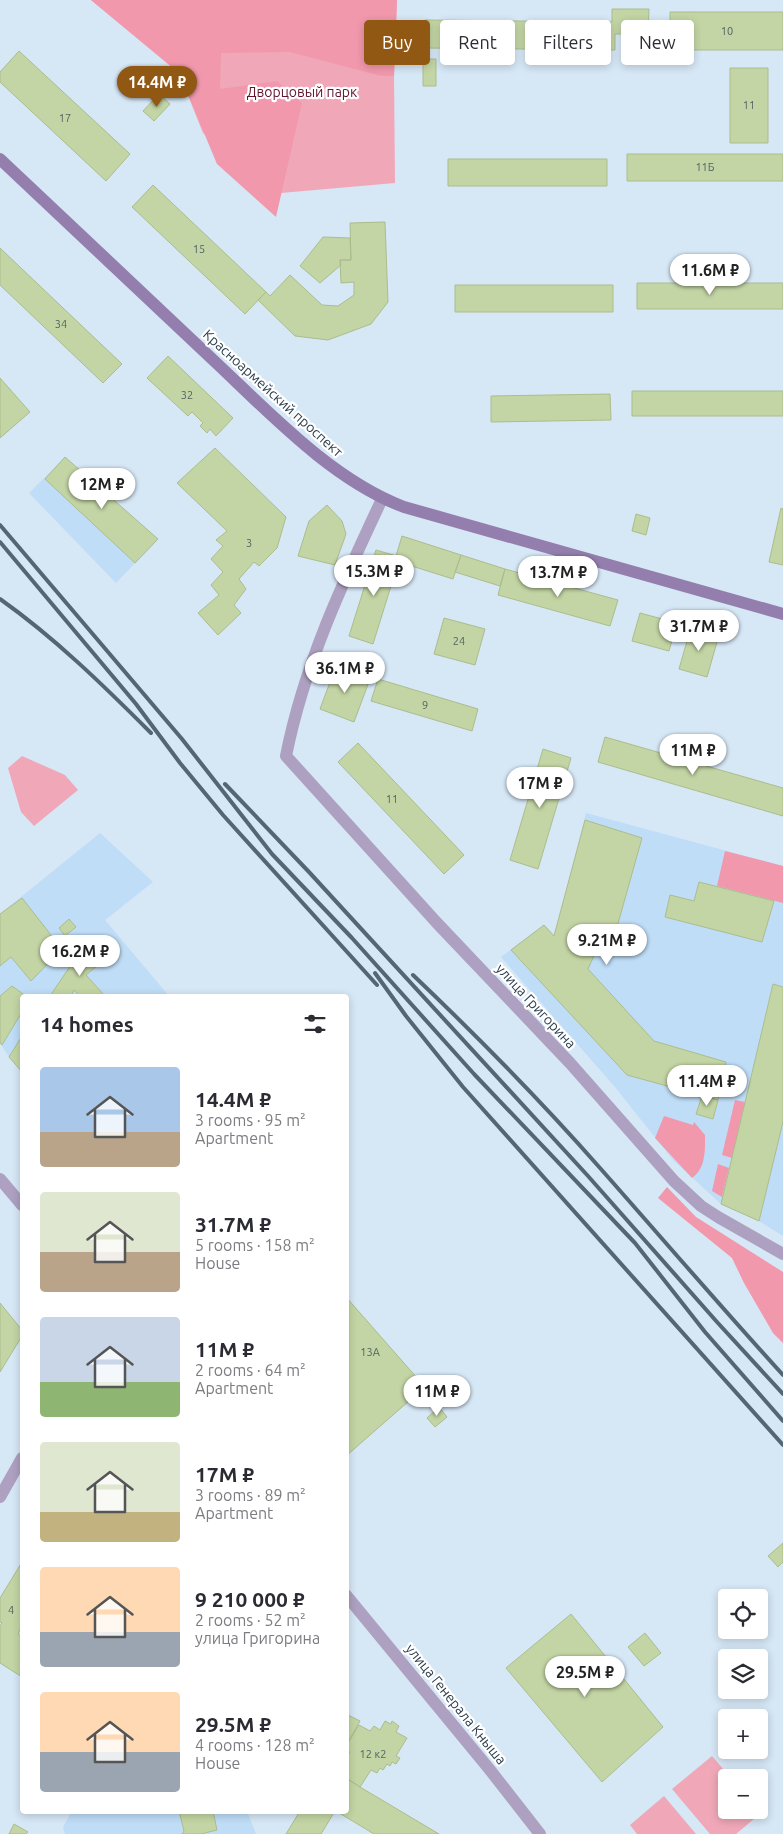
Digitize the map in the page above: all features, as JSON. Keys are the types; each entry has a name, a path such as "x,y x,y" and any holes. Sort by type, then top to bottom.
{"main road":[{"name":"Красноармейский проспект","path":"0,159 263,407 332,468 382,499 404,507 783,614"}],"street":[{"name":"улица Григорина","path":"382,499 346,575 312,658 292,723 286,756 437,922 570,1063 674,1181 701,1206 718,1218 783,1254"},
{"path":"0,1178 20,1203"},
{"path":"0,1497 20,1462"},
{"name":"улица Генерала Кныша","path":"349,1599 490,1770 540,1834"}],"shaded area":[{"path":"91,0 397,0 396,20 364,20 364,65 394,65 394,76 381,76 290,52 221,53 220,89 277,81 302,103 276,217 217,164 179,73"},
{"path":"65,457 158,539 116,583 29,493"},
{"path":"586,813 783,866 783,1236 759,1221 721,1204 673,1160 615,1087 501,957 544,925 555,936"},
{"path":"100,833 153,882 105,920 167,994 20,994 20,1070 0,1043 0,914"},
{"path":"725,851 783,866 783,903 717,886"},
{"path":"735,1100 745,1102 732,1158 722,1155"},
{"path":"664,1116 693,1125 694,1122 705,1135 705,1153 702,1164 697,1174 692,1178 655,1138"},
{"path":"718,1164 729,1168 722,1197 712,1191"},
{"path":"667,1187 696,1217 783,1272 783,1343 773,1333 732,1258 658,1198"},
{"path":"70,1814 248,1814 256,1834 65,1834 63,1827"}],"green space":[{"name":"Дворцовый парк","path":"91,0 397,0 396,20 364,20 364,65 394,65 395,183 281,193 203,133 179,73"},
{"path":"22,756 65,775 78,790 34,826 21,812 8,768"},
{"path":"712,1756 723,1769 718,1769 718,1819 754,1819 736,1834 710,1834 672,1789"},
{"path":"664,1796 696,1834 637,1834 630,1825"}],"building":[{"path":"612,9 649,9 649,20 621,20 621,34 615,34 615,50 611,50"},
{"path":"670,12 783,12 783,50 694,50 694,20 670,20"},
{"path":"430,20 440,20 440,48 430,48"},
{"path":"515,21 525,21 525,49 515,49"},
{"path":"19,51 130,154 106,181 0,82 0,72"},
{"path":"430,59 436,59 436,86 423,86 423,65 430,65"},
{"path":"730,68 768,68 768,143 730,143"},
{"path":"159,94 170,104 154,121 143,111"},
{"path":"627,154 783,154 783,181 627,181"},
{"path":"448,159 607,159 607,186 448,186"},
{"path":"153,185 266,292 245,314 132,207"},
{"path":"385,222 388,302 371,324 328,340 295,336 258,300 266,292 270,296 290,275 322,305 338,306 354,295 354,282 341,283 340,260 351,260 350,223"},
{"path":"323,237 350,238 351,260 340,260 341,265 320,283 300,266"},
{"path":"0,248 122,364 103,383 0,285"},
{"path":"637,283 783,283 783,309 637,309"},
{"path":"455,285 613,285 613,312 455,312"},
{"path":"168,356 233,418 216,436 210,429 207,433 200,426 203,423 192,412 188,416 147,378"},
{"path":"0,378 30,412 0,438"},
{"path":"632,391 783,391 783,416 632,416"},
{"path":"610,394 611,420 491,422 491,396"},
{"path":"215,448 286,517 277,548 259,566 254,562 239,579 246,589 234,605 241,613 218,635 198,613 219,595 211,585 223,572 211,559 223,546 216,540 227,531 177,483"},
{"path":"65,457 158,539 135,563 45,479"},
{"path":"327,505 342,521 346,534 335,565 298,556 309,521"},
{"path":"781,508 783,509 783,565 769,562"},
{"path":"636,514 650,518 646,535 632,531"},
{"path":"402,536 461,555 453,579 399,562 400,557 396,556"},
{"path":"376,550 400,557 373,644 349,636"},
{"path":"461,555 505,569 500,586 455,572"},
{"path":"505,569 618,600 610,626 498,595"},
{"path":"640,613 677,623 669,651 632,641"},
{"path":"444,618 485,629 475,665 434,654"},
{"path":"691,627 719,635 707,677 679,669"},
{"path":"336,666 370,679 354,722 320,709"},
{"path":"378,679 478,709 472,731 371,701"},
{"path":"605,737 783,788 783,816 598,762"},
{"path":"358,743 464,855 444,874 338,762"},
{"path":"543,749 571,758 538,869 510,860"},
{"path":"585,820 642,838 610,952 597,949 588,969 654,1041 726,1062 718,1100 627,1075 511,950 544,925 554,936"},
{"path":"699,882 774,901 762,942 665,917 670,895 694,901"},
{"path":"22,898 62,949 31,981 11,957 0,966 0,914"},
{"path":"69,919 76,927 65,936 59,928"},
{"path":"89,947 103,961 86,975 103,994 78,994 74,990 72,994 51,994 73,962"},
{"path":"773,984 783,987 783,1122 759,1221 721,1204"},
{"path":"12,986 23,994 20,994 20,1015 2,1045 0,1043 0,996"},
{"path":"20,1039 20,1070 9,1057"},
{"path":"702,1096 718,1100 713,1119 696,1114"},
{"path":"349,1300 425,1387 349,1453"},
{"path":"0,1303 20,1328 20,1339 0,1372"},
{"path":"439,1407 447,1417 435,1427 427,1418"},
{"path":"783,1543 783,1562 778,1567 768,1556"},
{"path":"20,1565 20,1630 18,1634 20,1636 20,1676 0,1663 0,1626 2,1623 0,1622 0,1598"},
{"path":"571,1614 663,1727 602,1782 506,1668"},
{"path":"645,1633 661,1653 644,1666 628,1647"},
{"path":"349,1716 360,1721 349,1741"},
{"path":"385,1721 391,1724 392,1721 399,1726 396,1732 407,1738 396,1756 400,1758 396,1764 392,1762 390,1766 387,1764 383,1770 380,1768 377,1773 371,1770 360,1787 349,1780 349,1741 359,1725 370,1731 374,1726 380,1730"},
{"path":"349,1780 439,1834 374,1834 341,1814 349,1814"},
{"path":"180,1814 214,1814 217,1830 201,1834 182,1834 184,1831"},
{"path":"298,1814 333,1814 321,1834 286,1834"},
{"path":"14,1824 28,1832 26,1834 9,1834"}],"railway":[{"path":"0,525 182,739 272,854 352,938 474,1074 635,1243 705,1332 783,1421"},
{"path":"0,542 136,704 180,763 223,815 377,985"},
{"path":"0,599 59,646 151,733"},
{"path":"225,784 309,872 588,1176 783,1394"},
{"path":"375,973 406,1016 463,1087 783,1445"},
{"path":"413,975 555,1118 783,1375"}]}
